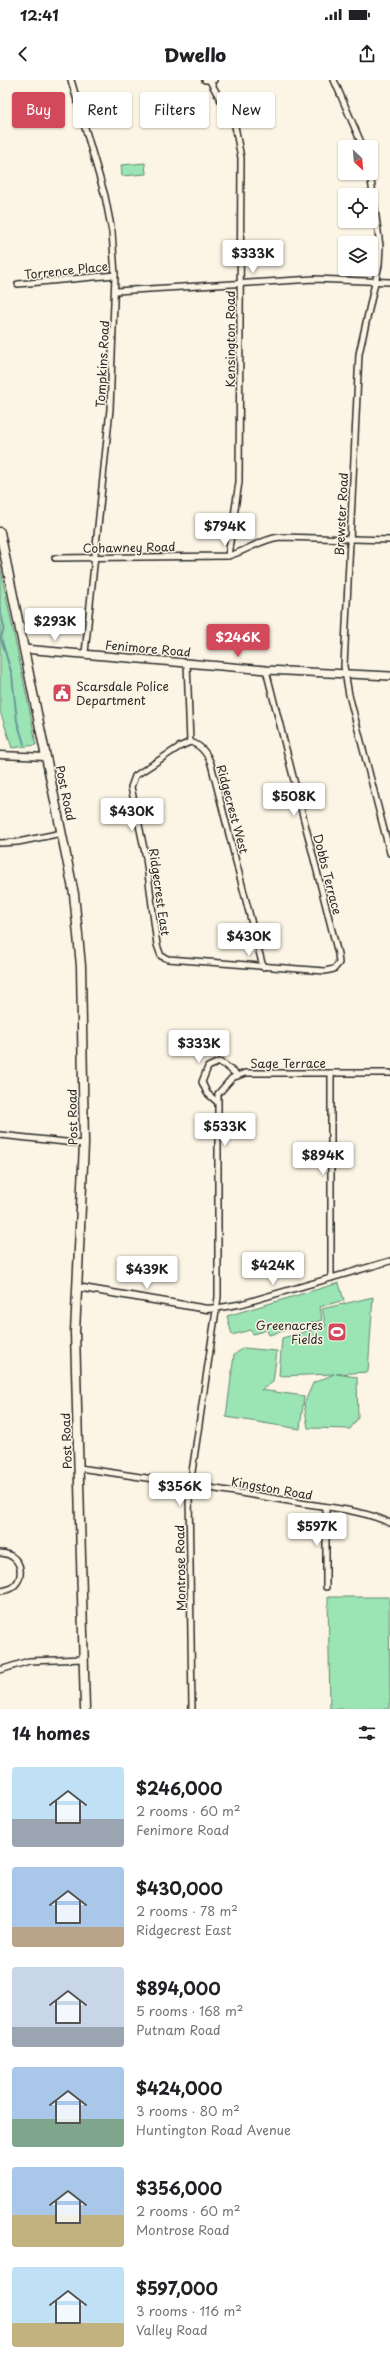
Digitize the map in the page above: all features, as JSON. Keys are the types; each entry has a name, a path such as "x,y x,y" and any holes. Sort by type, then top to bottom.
{"main road":[{"name":"Post Road","path":"0,532 74,894 80,939 84,1144 75,1332 85,1709"},
{"name":"Fenimore Road","path":"24,649 85,653 266,670 390,676"}],"street":[{"name":"Tompkins Road","path":"71,80 105,196 112,232 116,291 110,409 85,653"},
{"name":"Kensington Road","path":"209,80 233,120 240,150 241,283 239,482 228,556"},
{"path":"334,80 360,140"},
{"name":"Brewster Road","path":"371,180 380,246 376,282 359,354 344,666 349,695 389,842 390,853"},
{"name":"Torrence Place","path":"18,284 115,275"},
{"path":"116,291 314,279 390,282"},
{"name":"Cohawney Road","path":"55,558 228,556 276,537 390,540"},
{"path":"187,663 190,742"},
{"name":"Dobbs Terrace","path":"263,967 325,971 337,967 338,954 266,670"},
{"name":"Ridgecrest East","path":"190,742 179,747 140,772 135,776 131,787 146,858 157,945 163,958 263,967"},
{"name":"Ridgecrest West","path":"190,742 200,747 208,756 211,764 263,967"},
{"path":"0,755 46,757"},
{"path":"0,843 18,842 62,833"},
{"path":"217,1308 216,1101 207,1093 202,1082 208,1067 218,1062 225,1065 237,1075"},
{"path":"331,1073 331,1278"},
{"name":"Sage Terrace","path":"216,1101 221,1088 237,1075 390,1073"},
{"path":"0,1135 84,1144"},
{"path":"77,1287 207,1309 242,1304 390,1261"},
{"name":"Montrose Road","path":"192,1709 190,1484 217,1308"},
{"name":"Kingston Road","path":"79,1468 190,1484 326,1507 373,1516 390,1523"},
{"path":"326,1507 326,1587"},
{"path":"0,1553 11,1555 16,1559 21,1568 21,1574 17,1585 0,1591"},
{"path":"0,1670 29,1661 84,1659"}],"green space":[{"path":"145,163 146,174 122,176 121,165"},
{"path":"0,566 36,745 12,748 0,711"},
{"path":"339,1283 344,1300 320,1307 322,1320 269,1335 267,1330 253,1334 250,1330 232,1335 227,1316"},
{"name":"Greenacres Fields","path":"373,1297 368,1372 336,1374 357,1377 358,1418 350,1429 308,1428 304,1404 313,1383 334,1374 279,1376 282,1338 326,1326 322,1309"},
{"path":"243,1348 277,1351 273,1382 261,1390 304,1396 300,1429 226,1417 234,1355"},
{"path":"328,1597 389,1597 390,1709 330,1709"}],"waterway":[{"path":"0,609 4,627 1,638 12,675 17,721 24,744"}],"place":[{"name":"Scarsdale Police Department","path":"62,693"},
{"name":"Greenacres Fields","path":"337,1332"}]}
